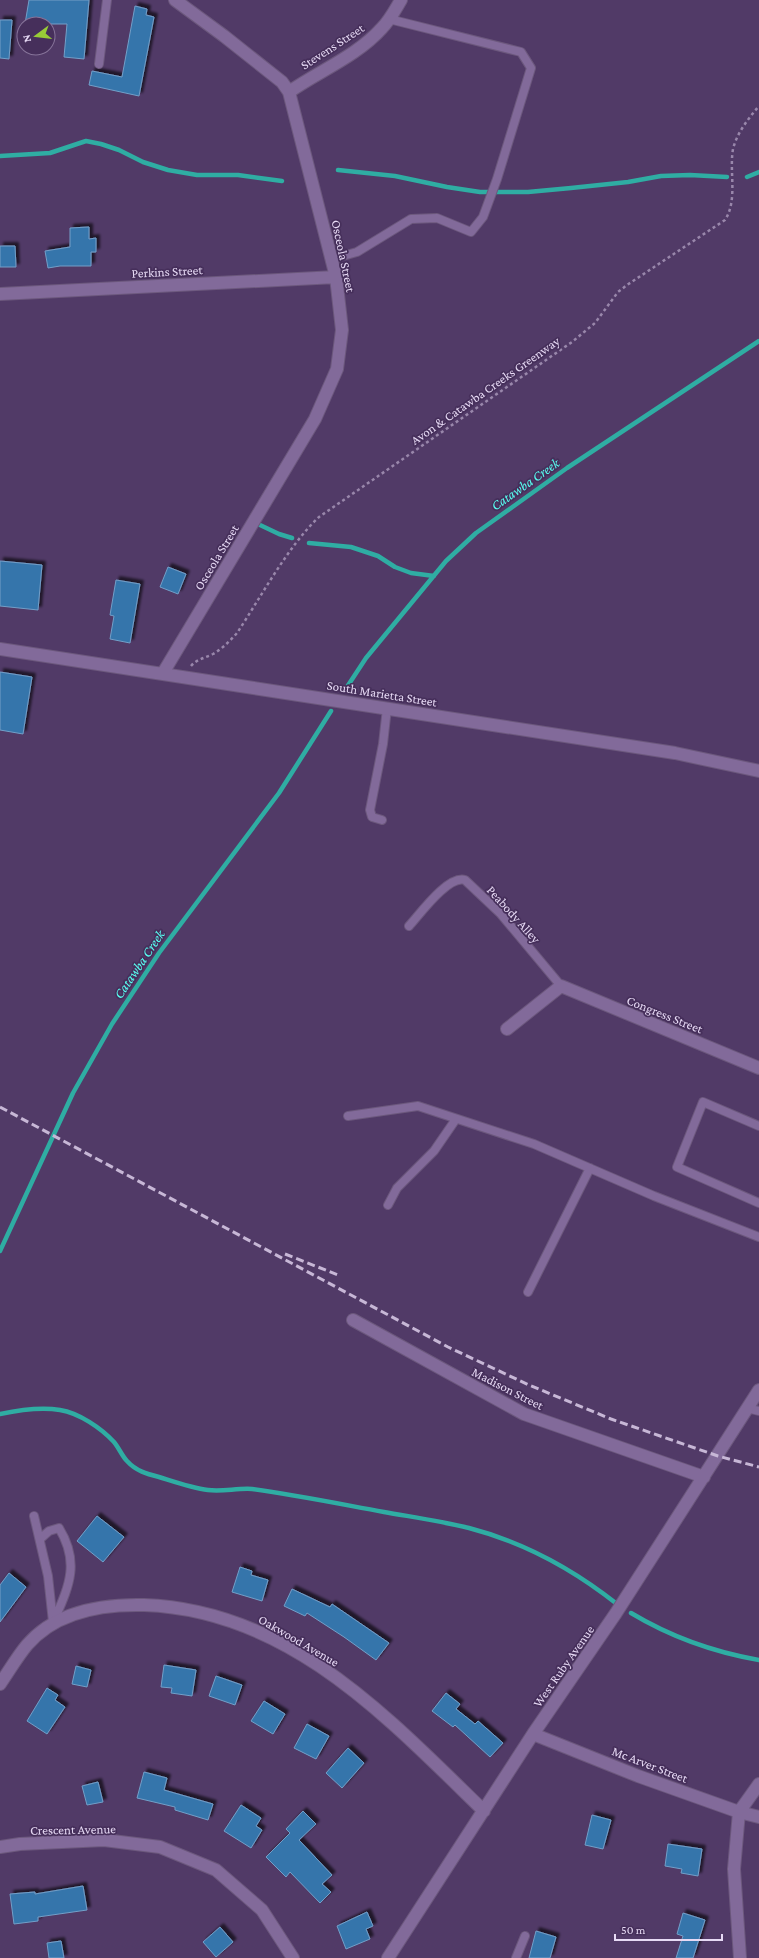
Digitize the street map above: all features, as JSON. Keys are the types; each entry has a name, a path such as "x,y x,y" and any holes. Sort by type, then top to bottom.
{"street":[{"name":"Osceola Street","path":"163,673 315,419 337,369 342,330 336,277 332,259 289,92 282,82 224,36 175,0"},
{"name":"Stevens Street","path":"289,92 357,50 372,38 389,19 401,0"},
{"name":"Perkins Street","path":"0,294 336,277"},
{"name":"South Marietta Street","path":"0,649 187,676 675,753 759,770"},
{"path":"507,1029 561,986"},
{"name":"Congress Street","path":"561,986 759,1068"},
{"name":"Madison Street","path":"353,1320 524,1414 704,1477"},
{"name":"West Ruby Avenue","path":"388,1958 484,1812 533,1734 616,1613 704,1477 753,1410 759,1390"},
{"name":"Oakwood Avenue","path":"0,1684 29,1643 54,1623 88,1610 124,1604 164,1606 204,1612 232,1620 298,1652 346,1683 383,1714 484,1812"},
{"name":"Mc Arver Street","path":"533,1734 638,1776 759,1818"},
{"path":"740,1958 734,1870 739,1812 759,1784"},
{"name":"Crescent Avenue","path":"0,1847 20,1844 104,1840 160,1847 216,1870 262,1910 293,1958"}],"lane":[{"path":"99,64 107,0"},
{"path":"332,259 357,252 411,219 437,218 470,232 483,217 497,180 531,68 521,52 389,19"},
{"path":"382,820 372,817 370,810 383,744 387,708"},
{"name":"Peabody Alley","path":"409,926 450,882 461,879 465,880 500,914 561,986"},
{"path":"759,1126 703,1102 677,1168 759,1202"},
{"path":"348,1116 418,1106 534,1144 654,1196 759,1237"},
{"path":"388,1205 397,1188 434,1151 456,1119"},
{"path":"528,1292 590,1168"},
{"path":"34,1516 48,1576 54,1623"},
{"path":"40,1539 48,1531 58,1528 70,1553 71,1575 67,1591 54,1623"},
{"path":"516,1958 524,1936"}],"path":[{"name":"Avon & Catawba Creeks Greenway","path":"187,676 195,661 213,654 227,644 237,633 308,527 319,517 572,342 595,323 618,292 725,220 729,214 732,162 736,138 759,106"}],"building":[{"path":"29,0 89,0 84,59 64,57 67,24 56,24 56,16 26,16"},
{"path":"135,6 147,9 146,15 154,17 139,96 89,85 92,71 122,77"},
{"path":"0,20 12,20 9,59 0,58"},
{"path":"89,227 89,239 96,238 96,252 91,252 91,266 60,266 48,268 45,251 70,247 70,228"},
{"path":"0,246 15,246 16,267 0,267"},
{"path":"0,561 42,565 38,610 0,606"},
{"path":"168,567 186,574 178,594 160,587"},
{"path":"116,580 140,584 130,643 110,639 114,616 110,615"},
{"path":"0,672 32,677 23,734 0,730"},
{"path":"97,1516 124,1537 103,1562 77,1541"},
{"path":"240,1567 252,1571 251,1575 268,1580 262,1601 232,1592"},
{"path":"9,1573 26,1587 0,1622 0,1585"},
{"path":"292,1589 330,1607 332,1604 389,1643 376,1660 307,1613 305,1616 284,1606"},
{"path":"164,1665 196,1670 192,1696 171,1693 172,1688 161,1687"},
{"path":"76,1666 91,1670 87,1687 72,1684"},
{"path":"216,1676 242,1685 235,1705 209,1696"},
{"path":"47,1688 58,1695 55,1700 65,1707 47,1734 27,1721"},
{"path":"446,1693 460,1704 456,1709 475,1724 478,1721 503,1743 490,1757 455,1725 453,1727 432,1711"},
{"path":"264,1701 285,1714 273,1734 251,1721"},
{"path":"307,1724 329,1736 316,1759 294,1748"},
{"path":"348,1748 364,1763 342,1788 326,1773"},
{"path":"144,1772 167,1778 164,1790 213,1804 208,1820 175,1810 175,1807 137,1798"},
{"path":"98,1782 103,1802 87,1805 82,1786"},
{"path":"241,1805 261,1818 256,1826 262,1830 251,1848 224,1831"},
{"path":"303,1811 316,1824 299,1840 332,1875 322,1884 331,1892 320,1903 290,1872 286,1877 266,1857 290,1833 286,1829"},
{"path":"592,1815 611,1820 603,1849 585,1845"},
{"path":"668,1844 702,1849 698,1876 681,1873 682,1869 665,1866"},
{"path":"83,1886 87,1910 38,1917 38,1921 14,1924 10,1894 35,1892 35,1894"},
{"path":"367,1912 373,1926 366,1929 370,1939 346,1949 337,1926"},
{"path":"683,1913 705,1920 693,1958 676,1958 683,1936 677,1934"},
{"path":"220,1927 233,1942 216,1957 203,1942"},
{"path":"536,1931 556,1937 550,1958 529,1958"},
{"path":"61,1941 64,1958 49,1958 47,1943"}],"waterway":[{"path":"0,156 50,153 86,141 119,150 143,162 168,170 197,175 238,175 282,181"},
{"path":"338,170 395,176 480,192 528,192 628,182 661,176 690,175 727,177"},
{"path":"747,177 759,172"},
{"name":"Catawba Creek","path":"345,690 366,658 446,561 476,533 567,468 759,341"},
{"path":"260,525 292,538"},
{"path":"309,543 351,547 378,556 395,567 411,573 434,576"},
{"name":"Catawba Creek","path":"0,1251 73,1093 112,1024 159,953 279,793 331,711"},
{"path":"0,1414 38,1409 60,1410 75,1414 89,1422 109,1437 116,1444 125,1459 138,1470 202,1489 252,1489 285,1494 448,1523 489,1534 547,1558 583,1580 617,1604"},
{"path":"631,1613 661,1629 709,1648 759,1660"}],"railway":[{"path":"0,1107 448,1347 529,1385 611,1419 718,1456 759,1467"},
{"path":"285,1254 338,1275"}]}
